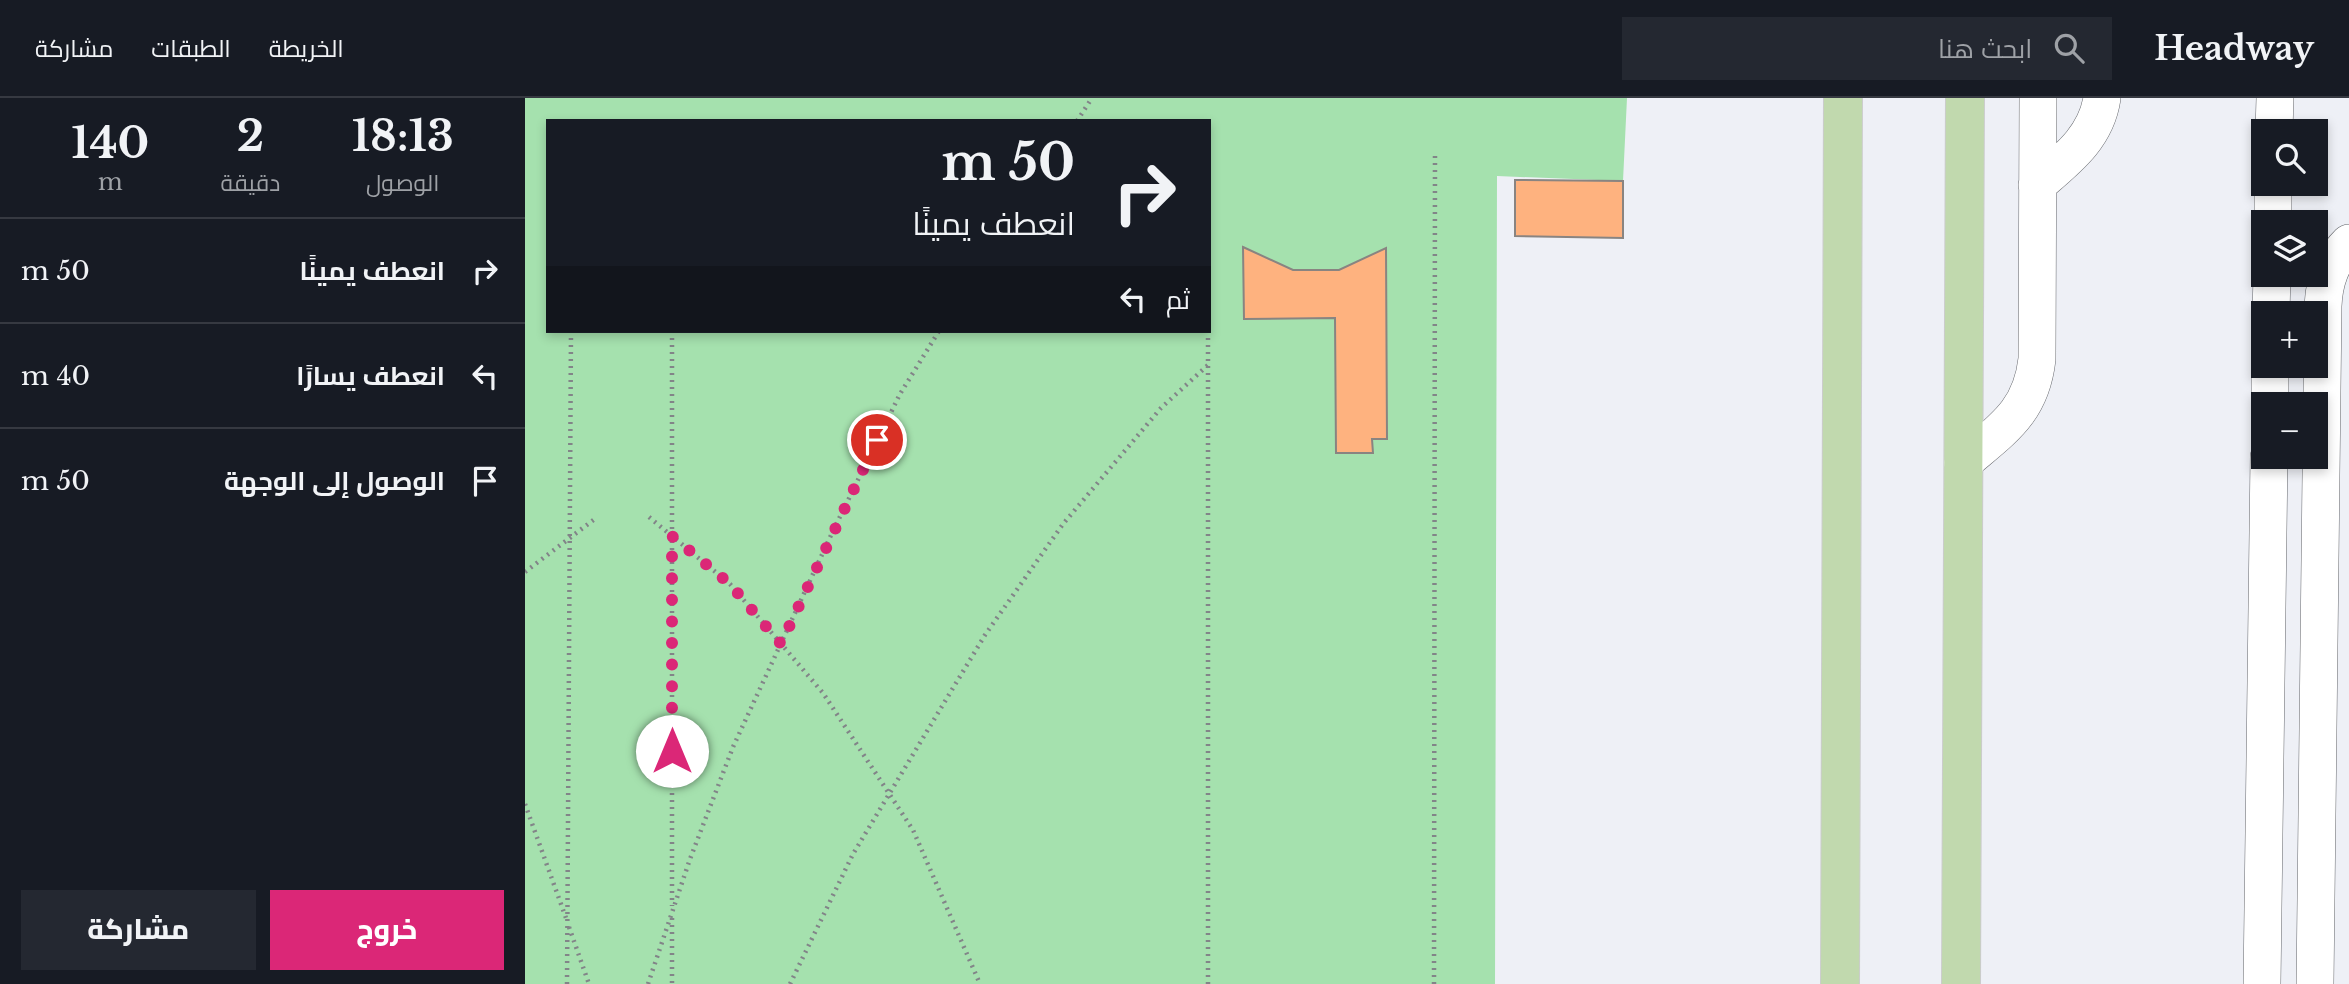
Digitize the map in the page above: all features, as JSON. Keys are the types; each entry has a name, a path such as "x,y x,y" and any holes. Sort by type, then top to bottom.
{"main road":[{"path":"1840,984 1843,98"},
{"path":"1961,984 1965,98"}],"street":[{"path":"1963,463 2014,418 2035,380 2038,98"},
{"path":"2037,185 2075,152 2091,134 2102,98"},
{"path":"2274,119 2275,98"},
{"path":"2315,984 2323,298 2328,274 2335,259 2349,243"},
{"path":"2262,984 2269,469"}],"path":[{"path":"1078,119 1090,101"},
{"path":"1434,984 1435,152"},
{"path":"567,984 571,333"},
{"path":"672,333 672,984"},
{"path":"648,984 689,859 733,747 900,394 938,333"},
{"path":"1208,333 1208,984"},
{"path":"790,984 853,855 985,635 1063,524 1161,408 1208,365"},
{"path":"649,517 730,584 823,693 913,830 980,984"},
{"path":"525,572 596,518"},
{"path":"525,804 589,984"}],"green space":[{"path":"525,98 1627,98 1623,181 1497,176 1495,984 525,984"}],"building":[{"path":"1515,180 1623,181 1623,238 1515,236"},
{"path":"1243,247 1293,270 1339,270 1386,248 1387,439 1372,439 1373,453 1336,453 1335,318 1244,319"}],"route":[{"path":"672,751 672,536 730,584 781,644 877,440"}]}
